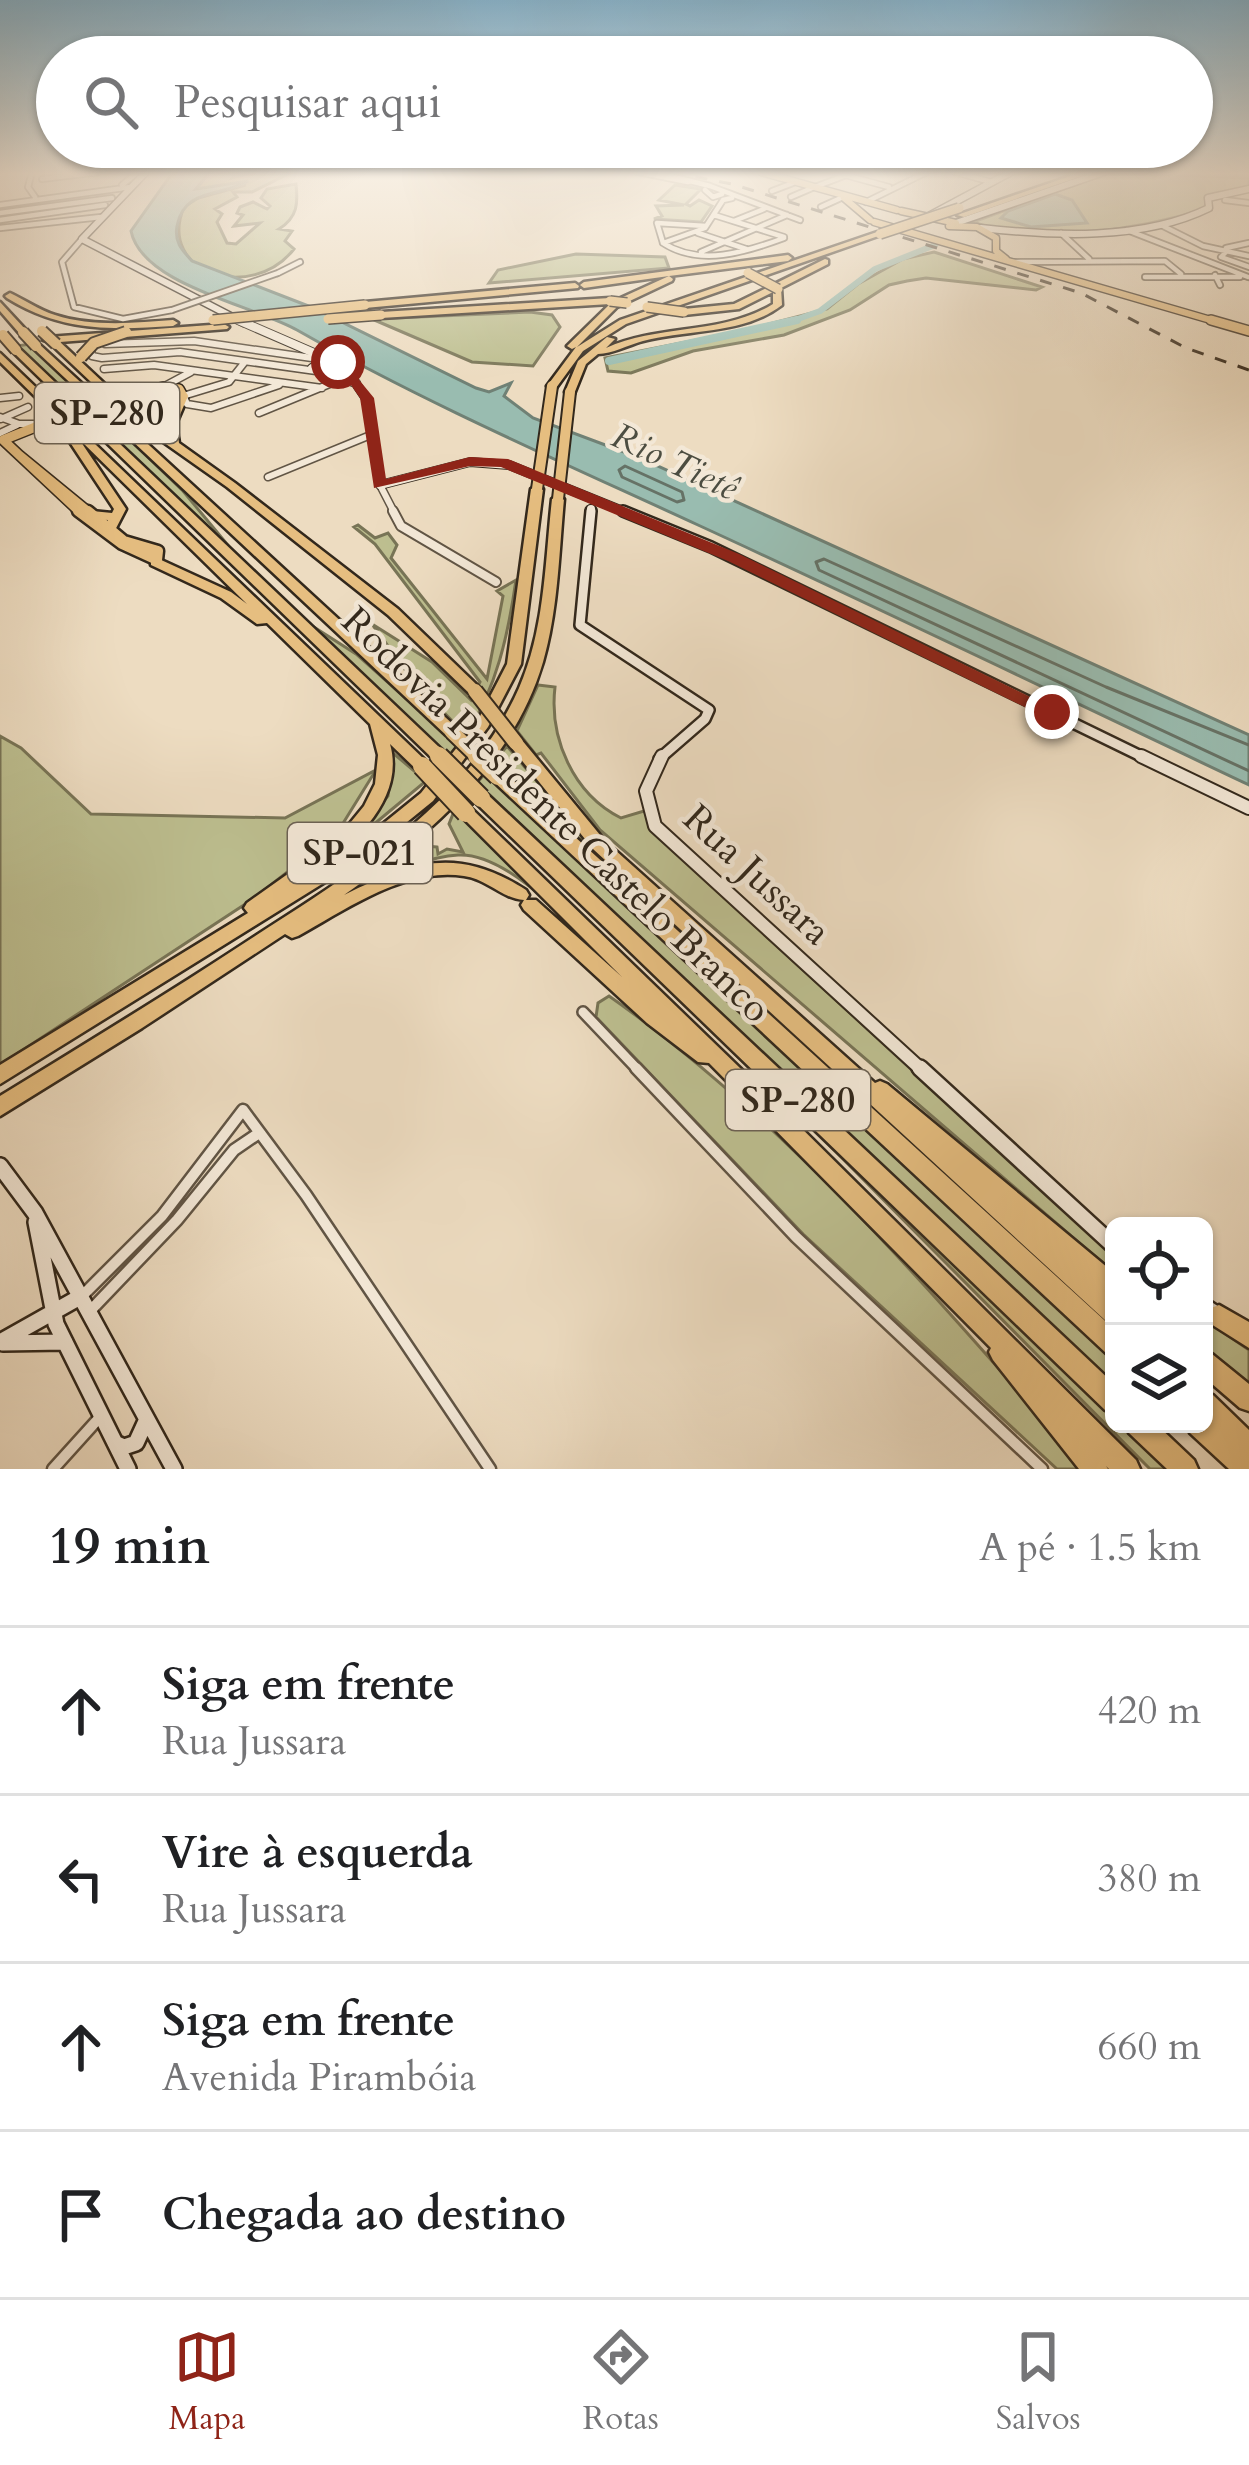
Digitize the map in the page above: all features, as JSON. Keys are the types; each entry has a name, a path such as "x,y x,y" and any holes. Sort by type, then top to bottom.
{"highway":[{"name":"SP-021","path":"0,1076 379,839 459,761 514,664 554,380 587,343 633,318 872,241"},
{"name":"SP-021","path":"0,1107 201,981 413,836 459,792 498,743 527,688 540,649 566,496 569,392 577,371 609,340 659,316 844,250"},
{"path":"92,378 81,357 94,343 126,332 580,285 696,261 779,260 844,250"},
{"path":"1,338 547,304 627,303 684,312 736,307 844,250"},
{"path":"554,380 586,328 609,305 691,272 748,273 778,289 778,302 764,315 678,328 619,344 577,371"},
{"name":"Rodovia Presidente Castelo Branco","path":"1,286 39,339 498,776 1105,1337"},
{"path":"10,296 41,316 77,325 222,324"},
{"path":"547,304 583,312 588,317 586,328"},
{"name":"Rodovia Presidente Castelo Branco","path":"0,305 23,332 56,344 174,446 232,484 393,612 475,691 599,845 837,1063"},
{"path":"609,305 609,317 633,318"},
{"path":"659,316 655,326 678,328"},
{"path":"1,338 195,322"},
{"name":"Rodovia Presidente Castelo Branco","path":"1,338 429,760"},
{"path":"0,356 24,390 98,471 120,508 112,526 92,515"},
{"path":"24,390 179,510"},
{"path":"174,446 171,424 183,396"},
{"path":"84,434 154,508 374,716 429,760 727,1068 1127,1469"},
{"path":"154,562 226,595 316,659"},
{"path":"164,972 334,849 374,808 386,784 388,765 374,716"},
{"name":"Rodovia Presidente Castelo Branco","path":"474,805 1105,1393"},
{"path":"201,981 358,896 427,870 481,871 525,900 654,1017 727,1068"},
{"path":"837,1063 899,1103 1105,1280"},
{"path":"837,1063 1105,1305"},
{"path":"946,1285 1095,1469"},
{"path":"1213,1312 1249,1332"},
{"path":"1213,1368 1244,1393"},
{"path":"1213,1407 1249,1436"},
{"path":"1213,1410 1249,1448"},
{"path":"1147,1433 1185,1469"},
{"path":"1208,1433 1247,1469"}],"main road":[{"path":"86,241 309,361 348,376"},
{"path":"930,241 1249,330"},
{"path":"945,241 949,247"},
{"path":"995,241 1012,262 1174,303 1249,330"},
{"path":"960,250 1006,241"},
{"path":"309,361 334,370 338,362"},
{"path":"309,361 338,362"},
{"path":"338,362 369,403 380,485 485,460 515,467 598,511 626,514 734,557 1249,808"},
{"path":"92,515 19,455 7,432 163,387 179,389 183,396"},
{"path":"147,393 183,396"},
{"path":"19,455 154,562"},
{"name":"Rua Jussara","path":"598,511 580,625 709,710 650,767 644,793 655,826 1105,1238"},
{"path":"0,1166 35,1213 174,1469"},
{"path":"35,1213 53,1313 128,1469"},
{"path":"0,1343 53,1313 85,1304"},
{"path":"0,1343 65,1342"},
{"path":"115,1443 124,1447 136,1443 147,1419"}],"street":[{"path":"77,241 62,262 74,307 109,317 141,318 172,310 300,262"},
{"path":"663,243 671,241"},
{"path":"722,241 746,249"},
{"path":"663,243 696,261 729,241"},
{"path":"714,251 775,241"},
{"path":"1069,241 1089,259"},
{"path":"1154,241 1249,277"},
{"path":"1192,241 1249,256"},
{"path":"1246,245 1226,249 1220,257 1249,266"},
{"path":"1031,264 1165,260 1181,274"},
{"path":"1215,275 1220,285"},
{"path":"1145,277 1249,277"},
{"path":"235,373 229,360 180,352 102,358 89,353 97,346 131,339 187,340 309,361"},
{"path":"104,369 135,365 235,373 298,369 309,361"},
{"path":"163,387 192,371"},
{"path":"280,384 206,409 187,404 183,396 235,373 322,388"},
{"path":"259,413 348,376"},
{"path":"0,398 24,390"},
{"path":"7,432 1,417 28,407"},
{"path":"268,477 373,434"},
{"path":"380,485 401,526 496,582"},
{"path":"583,1012 796,1237 1042,1469"},
{"path":"85,1304 163,1216 243,1110 306,1195 490,1469"},
{"path":"85,1304 177,1220 234,1150 259,1133"},
{"path":"53,1469 101,1415"}],"green space":[{"path":"181,241 285,241 294,249 255,275 233,277 195,264"},
{"path":"934,252 1042,287 926,278 907,281 889,285 850,310 784,335 693,351 631,373 608,371 605,358 827,309 858,284 903,259"},
{"path":"576,254 665,257 669,268 489,283 498,270"},
{"path":"552,315 560,327 533,366 472,362 372,319"},
{"path":"30,344 183,491 241,561 17,346"},
{"path":"358,525 375,538 388,533 397,545 391,558 487,679 503,596 497,591 516,580 500,660 466,735 414,682 372,624 432,662 471,700 480,682 375,544 354,527"},
{"path":"306,622 356,654 458,745 449,757"},
{"path":"538,685 555,687 561,745 590,795 621,818 644,811 663,841 1105,1248 1105,1265 600,830 541,753 536,755 517,731"},
{"path":"0,736 21,748 91,814 285,818 376,770 337,833 253,899 0,1065"},
{"path":"507,746 605,862 503,768 493,778 1105,1349 1105,1380 477,783"},
{"path":"393,753 426,781 349,845 388,796"},
{"path":"478,804 1105,1408 1105,1424 841,1157"},
{"path":"455,809 622,974 524,882 479,858 458,855 430,860 352,894 415,850 437,847 438,854 447,849 463,852 449,824"},
{"path":"609,996 740,1100 801,1158 919,1280 1087,1469 1057,1469 803,1234 596,1017 598,1003"},
{"path":"1213,1325 1249,1350 1249,1385 1213,1357"},
{"path":"1114,1433 1130,1433 1168,1469 1150,1469"}],"water":[{"name":"Rio Tietê","path":"135,241 178,241 192,261 311,307 476,388 489,392 511,383 504,396 533,418 640,458 1249,735 1249,785 495,432 278,321 177,279 139,250"}],"waterway":[{"path":"793,321 820,311 875,269 935,245"},
{"path":"793,321 797,320"},
{"path":"609,361 793,321"},
{"path":"787,323 793,321"}],"railway":[{"path":"913,241 1081,293 1186,348 1249,370"}],"route":[{"path":"338,362 367,398 380,485 470,461 515,467 734,557 1052,712"}]}
